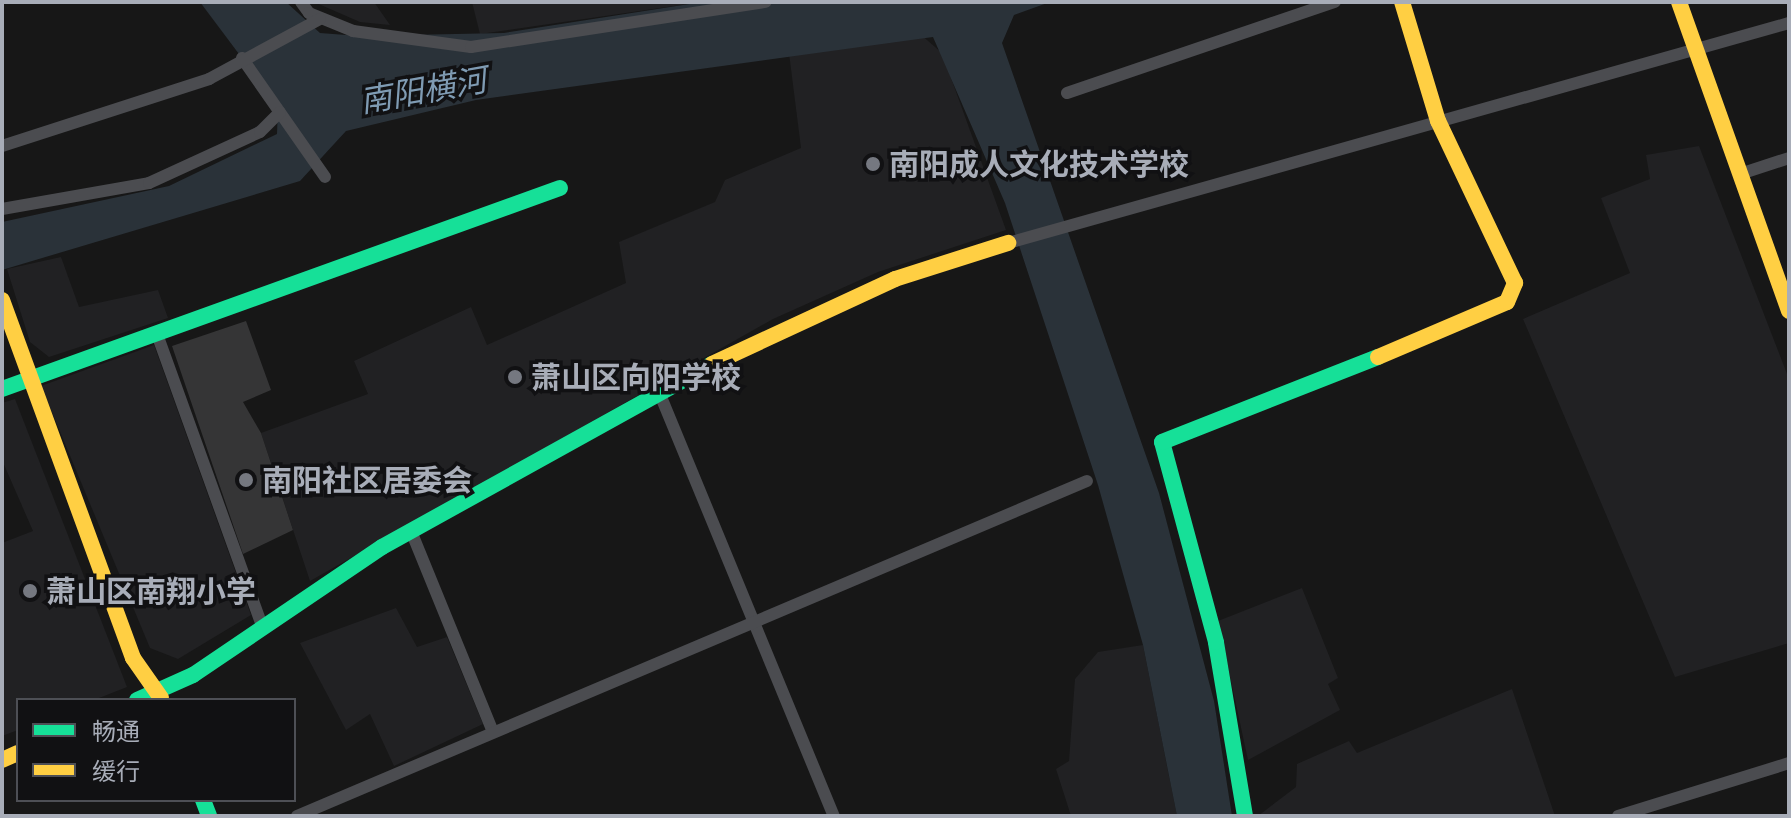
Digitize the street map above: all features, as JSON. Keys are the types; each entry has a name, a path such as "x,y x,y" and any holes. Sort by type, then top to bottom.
{"street":[{"path":"301,2 319,19 471,47 766,2"},
{"path":"1067,93 1335,2"},
{"path":"1245,816 1216,642 1162,442 1507,302 1515,283 1438,121 1402,2"},
{"path":"1679,2 1789,311"},
{"path":"2,146 209,79 242,58 319,19"},
{"path":"2,300 26,381 133,658 160,695 411,531 780,327 895,279 1082,221 1789,23"},
{"path":"242,58 325,177"},
{"path":"2,209 149,183 260,132 280,112"},
{"path":"1740,174 1789,158"},
{"path":"2,389 560,188"},
{"path":"157,334 263,628"},
{"path":"659,392 834,816"},
{"path":"297,816 1087,481"},
{"path":"411,531 493,732"},
{"path":"1618,816 1789,763"}],"shaded area":[{"path":"314,2 374,2 390,25 360,22"},
{"path":"472,2 702,2 480,34"},
{"path":"920,34 942,53 1006,230 878,272 773,319 310,581 261,433 368,394 354,361 471,307 487,345 626,283 619,242 715,202 725,180 801,148 789,53"},
{"path":"1699,146 1789,379 1789,643 1675,677 1523,319 1630,273 1601,198 1650,179 1646,155"},
{"path":"61,257 79,307 158,290 168,318 49,357 30,342 7,269"},
{"path":"154,345 251,615 178,659 150,648 41,386"},
{"path":"15,399 127,687 99,698 16,698 16,731 2,736 2,543 33,531 2,460 2,403"},
{"path":"1302,588 1338,678 1328,684 1340,710 1248,760 1218,621"},
{"path":"396,608 417,647 447,637 483,724 394,766 370,714 346,730 300,643"},
{"path":"1143,645 1177,816 1071,816 1056,769 1069,761 1075,679 1098,652"},
{"path":"1512,689 1555,816 1258,816 1296,787 1297,764 1349,741 1357,753"}],"water":[{"name":"南阳横河","path":"200,2 286,2 320,33 359,36 504,33 702,2 1050,2 1014,15 1002,43 1159,493 1214,701 1232,816 1177,816 1143,645 1098,485 1005,203 933,37 476,100 346,131 300,181 2,270 2,222 169,186 277,134 278,106"}],"building":[{"path":"246,321 271,390 243,402 261,433 293,530 243,554 172,346"}],"traffic: fast":[{"path":"2,389 560,188"},
{"path":"1245,816 1216,642 1162,442 1378,357"},
{"path":"141,698 193,675 382,547 712,364"},
{"path":"204,802 209,816"}],"traffic: slow":[{"path":"1378,357 1507,302 1515,283 1438,121 1402,2"},
{"path":"1679,2 1789,311"},
{"path":"712,364 895,279 1008,243"},
{"path":"2,300 133,658 161,698"},
{"path":"2,760 16,754"}],"place":[{"name":"南阳成人文化技术学校","path":"873,164"},
{"name":"萧山区向阳学校","path":"515,377"},
{"name":"南阳社区居委会","path":"246,480"},
{"name":"萧山区南翔小学","path":"30,591"}]}
